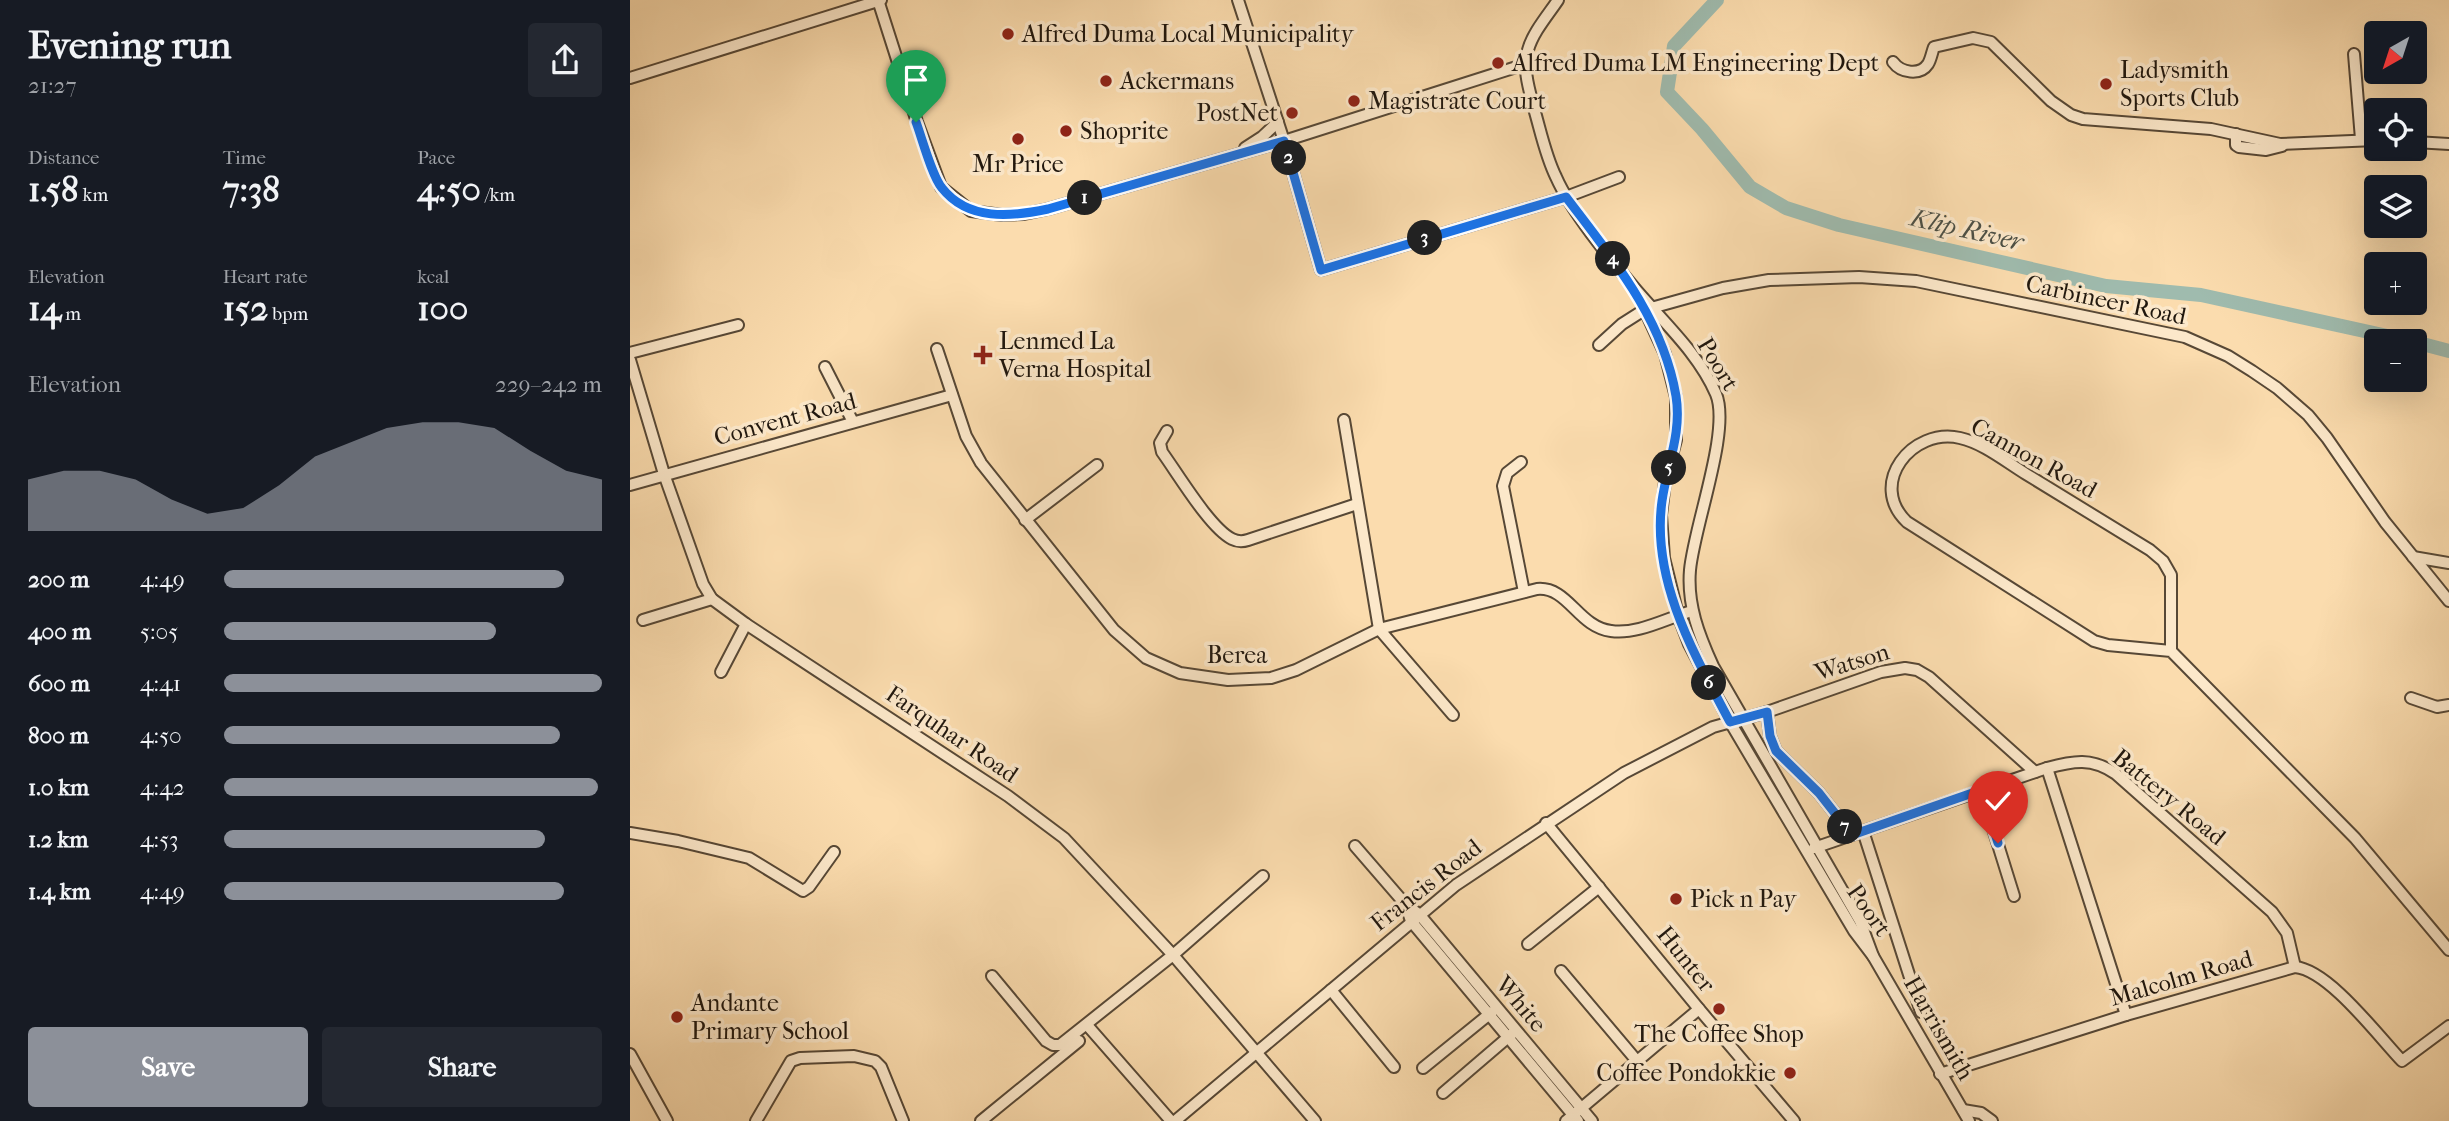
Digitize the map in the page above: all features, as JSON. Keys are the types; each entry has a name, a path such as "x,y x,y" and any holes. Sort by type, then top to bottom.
{"street":[{"path":"630,78 879,0 916,122 941,187 971,211 1002,215 1036,212 1284,141 1526,64"},
{"path":"1238,0 1284,141 1321,270 1566,197 1619,177"},
{"name":"Poort","path":"1558,0 1530,43 1526,64 1527,79 1553,172 1566,197 1633,287 1705,374 1715,392 1720,410 1717,440 1692,556 1692,611 1712,663 1864,929 1873,956"},
{"path":"1893,62 1898,69 1912,72 1923,70 1930,62 1934,47 1973,38 1991,42 2051,101 2075,117 2189,126 2288,144 2361,139 2354,54"},
{"path":"1233,155 1262,138 1278,122"},
{"path":"2427,143 2449,144"},
{"name":"Carbineer Road","path":"1649,308 1752,281 1877,277 1927,284 2185,337 2244,366 2285,394 2308,415 2385,522 2449,601"},
{"path":"1599,345 1622,324 1649,308"},
{"name":"Poort","path":"1649,308 1676,397 1676,440 1665,482 1661,515 1664,558 1678,615 1695,656 1730,722 1854,931 1873,956"},
{"path":"630,353 738,325"},
{"name":"Berea","path":"937,349 973,450 1025,520 1099,614 1124,641 1146,659 1180,673 1227,680 1271,678 1296,670 1379,629 1543,589 1556,592 1583,619 1612,632 1636,629 1692,611"},
{"path":"630,360 664,474 703,584 712,600 643,620"},
{"path":"825,368 853,422"},
{"name":"Convent Road","path":"630,485 952,395"},
{"path":"1343,420 1379,629 1453,715"},
{"path":"1167,431 1160,443 1162,453 1210,518 1235,541 1248,540 1357,504"},
{"name":"Cannon Road","path":"1951,437 1966,440 2150,550 2163,561 2171,575 2171,651 2108,645 2094,641 1907,522 1896,509 1892,497 1892,477 1899,464 1916,447 1928,441 1951,437"},
{"path":"1521,462 1507,473 1503,486 1524,592"},
{"path":"1025,520 1097,465"},
{"path":"2413,557 2449,563"},
{"name":"Farquhar Road","path":"712,600 1049,825 1090,862 1315,1121"},
{"path":"721,673 746,624"},
{"path":"2171,651 2355,838 2449,950"},
{"name":"Watson","path":"1730,722 1767,712 1881,672 1898,668 1911,669 1929,677 2035,772"},
{"path":"2411,698 2437,707 2449,705"},
{"path":"1767,712 1770,736 1776,751 1819,793 1852,835"},
{"name":"Francis Road","path":"1173,1121 1468,875 1546,823 1666,750 1704,730 1730,722"},
{"name":"Battery Road","path":"1807,850 2047,768 2081,760 2095,762 2116,774 2279,919 2291,942 2295,967"},
{"path":"2047,768 2126,1015"},
{"path":"1981,790 2014,896"},
{"name":"Hunter","path":"1546,823 1794,1121"},
{"path":"1863,831 1921,1012"},
{"path":"630,833 749,858 803,891 809,887 834,852"},
{"path":"1355,846 1415,918"},
{"path":"981,1121 1263,876"},
{"path":"1528,944 1599,887"},
{"name":"White","path":"1415,918 1512,1034 1575,1116 1592,1121"},
{"name":"Harrismith","path":"1873,956 1965,1117"},
{"path":"2295,967 2311,971 2327,982 2402,1061 2449,1026"},
{"name":"Malcolm Road","path":"1940,1074 2126,1015 2295,967"},
{"path":"1562,971 1637,1061"},
{"path":"992,976 1046,1041 1053,1045 1066,1042 1089,1028"},
{"path":"1331,990 1394,1067"},
{"path":"1575,1116 1699,1009"},
{"path":"1423,1068 1493,1012"},
{"path":"1089,1028 1173,1121"},
{"path":"1443,1093 1512,1034"},
{"path":"756,1121 791,1061 800,1058 854,1056 869,1058 881,1068 903,1121"},
{"path":"632,1062 667,1121"},
{"path":"1965,1117 1981,1114 1992,1121"}],"waterway":[{"name":"Klip River","path":"1717,0 1674,46 1667,92 1750,187 1786,208 1839,225 2106,286 2201,295 2364,331"},
{"name":"Klip River","path":"2427,345 2449,351"}],"place":[{"name":"Alfred Duma Local Municipality","path":"1008,34"},
{"name":"Alfred Duma LM Engineering Dept","path":"1498,63"},
{"name":"Ackermans","path":"1106,81"},
{"name":"Ladysmith Sports Club","path":"2106,84"},
{"name":"Magistrate Court","path":"1354,101"},
{"name":"PostNet","path":"1292,113"},
{"name":"Shoprite","path":"1066,131"},
{"name":"Mr Price","path":"1018,139"},
{"name":"Lenmed La Verna Hospital","path":"983,355"},
{"name":"Pick n Pay","path":"1676,899"},
{"name":"The Coffee Shop","path":"1719,1009"},
{"name":"Andante Primary School","path":"677,1017"},
{"name":"Coffee Pondokkie","path":"1790,1073"}],"route":[{"path":"916,122 941,187 971,211 1002,215 1048,209 1284,141 1321,270 1566,197 1633,287 1665,354 1678,409 1676,440 1662,501 1664,558 1683,630 1730,722 1767,712 1770,736 1776,751 1819,793 1852,835 1981,790 1998,843"}]}
